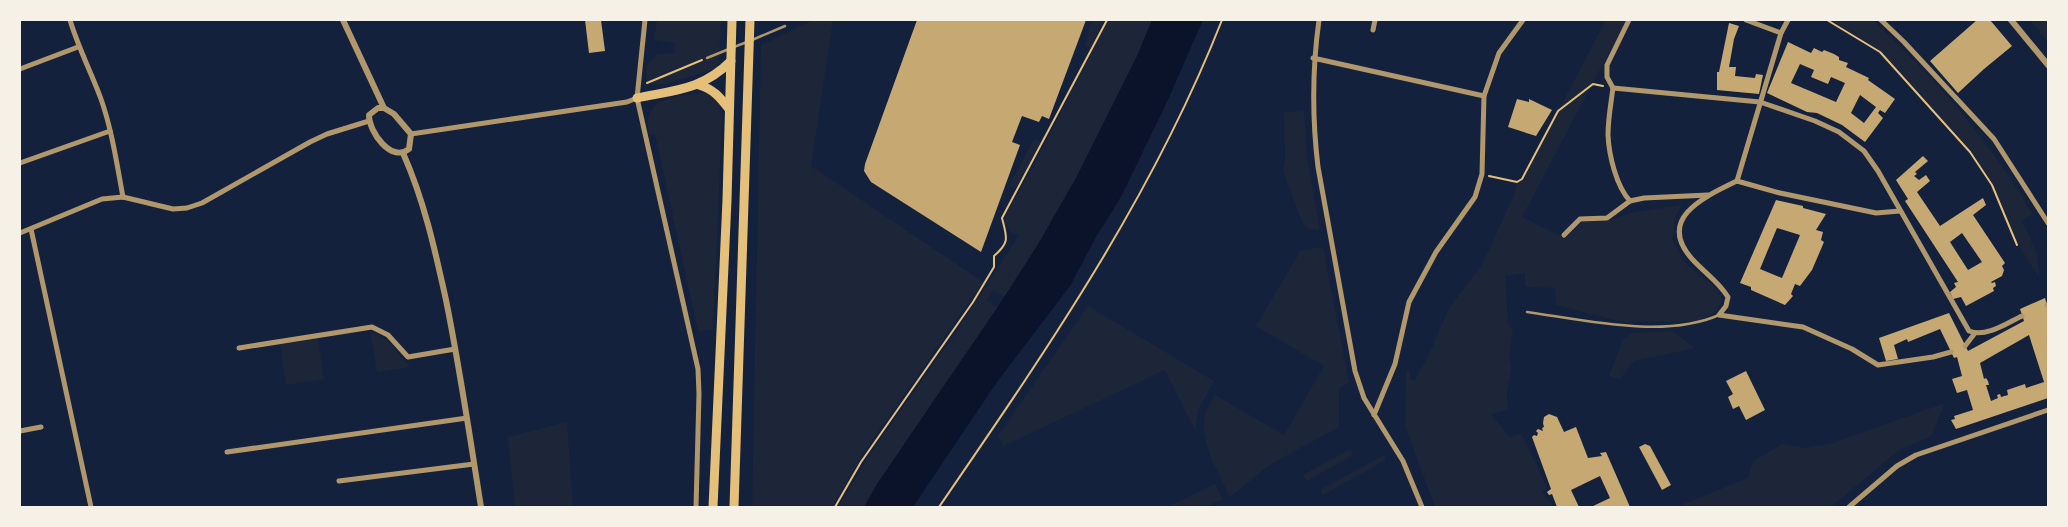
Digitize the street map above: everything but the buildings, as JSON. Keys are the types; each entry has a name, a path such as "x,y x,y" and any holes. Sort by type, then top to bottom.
{"main road":[{"path":"713,507 732,20"},
{"path":"734,507 750,20"},
{"path":"637,98 699,84 719,72 731,60"},
{"path":"699,84 710,88 730,109"}],"street":[{"path":"70,20 78,47 101,99 110,131 123,197"},
{"path":"343,20 384,108"},
{"path":"645,20 637,98 698,369 696,507"},
{"path":"1319,20 1314,58 1313,125 1318,168 1357,382 1374,415 1403,462 1422,507"},
{"path":"1373,30 1375,20"},
{"path":"1374,415 1395,364 1409,302 1436,252 1475,196 1482,174 1484,96 1499,53 1523,20"},
{"path":"1629,20 1607,65 1607,78 1613,88 1608,134 1610,152 1617,178 1625,196 1630,201"},
{"path":"1746,20 1781,33"},
{"path":"1737,181 1781,33 1788,20"},
{"path":"1881,20 1904,42 1994,139 2048,223"},
{"path":"2010,20 2048,65"},
{"path":"20,69 78,47"},
{"path":"1314,58 1484,96"},
{"path":"1613,88 1760,102 1815,121 1839,132 1864,151 1878,171 1966,326 1975,333 1987,332 2022,316"},
{"path":"411,134 627,102 637,98"},
{"path":"384,108 394,114 411,134 409,149 404,153 395,153 389,149 372,129 369,115 373,110 384,108"},
{"path":"20,233 102,200 123,197 173,209 187,208 202,203 310,142 341,129 369,121"},
{"path":"20,163 110,131"},
{"path":"404,153 414,178 437,261 468,418 481,507"},
{"path":"1900,211 1876,213 1780,193 1737,181 1708,195 1689,208 1679,229 1683,247 1693,260 1721,285 1728,297 1726,306 1719,316 1804,327 1852,349 1878,365 1933,357 1951,352"},
{"path":"1564,235 1580,219 1607,218 1630,201 1644,198 1708,195"},
{"path":"30,229 91,507"},
{"path":"239,348 372,327 388,335 408,357 455,349"},
{"path":"1965,346 1975,333"},
{"path":"1849,507 1897,466 1916,455 2048,410"},
{"path":"227,452 468,418"},
{"path":"20,432 41,427"},
{"path":"338,481 474,464"}],"lane":[{"path":"707,58 786,26"},
{"path":"1527,312 1614,326 1686,325 1700,323 1719,316"}],"path":[{"path":"835,507 861,462 972,302 994,267 994,256 1003,248 1008,236 1002,218 1106,20"},
{"path":"939,507 1092,279 1147,183 1178,122 1222,20"},
{"path":"1827,20 1880,52 1970,152 1992,185 2017,245"},
{"path":"638,87 707,58"},
{"path":"1482,174 1517,182 1522,179 1558,110 1593,84"}],"shaded area":[{"path":"657,20 721,20 719,63 716,69 663,84 652,84 646,79 646,66 657,54 675,53 675,43 654,40"},
{"path":"813,20 833,20 811,166 983,282 865,451 832,507 752,507 761,45"},
{"path":"1092,20 1103,20 1091,48 1085,46"},
{"path":"1108,20 1152,20 1137,56 1076,178 1005,297 993,290 987,300 997,308 877,484 864,507 838,507 872,451 957,331 1019,235 1011,232 1005,223 1005,216 1034,165"},
{"path":"1152,20 1203,20 1167,102 1121,197 1096,237 1070,286 997,382 913,507 864,507 877,484 1037,246 1076,178 1137,56"},
{"path":"1606,20 1626,20 1522,217 1565,238 1582,222 1609,220 1635,212 1682,205 1676,214 1672,240 1686,264 1715,287 1723,300 1714,313 1697,321 1623,322 1556,305 1555,288 1525,287 1525,273 1505,276 1508,324 1513,330 1509,359 1511,368 1507,392 1508,410 1491,414 1510,438 1521,433 1547,488 1542,492 1553,507 1435,507 1405,426 1406,371 1409,371 1411,381 1415,380 1432,348 1449,308 1482,265 1514,195 1517,182 1522,179"},
{"path":"1830,20 1872,20 1895,41 1960,111 1998,161 2032,214 2022,221 2037,253 2039,277 2018,244 1993,184 1971,151 1881,51"},
{"path":"2030,20 2048,20 2048,42"},
{"path":"707,92 718,100 722,119 713,330 698,331 655,134 649,134 648,121 651,111 656,104 664,100"},
{"path":"1304,111 1307,156 1320,230 1309,229 1302,222 1283,171 1285,159 1284,112"},
{"path":"1034,139 1041,142 1015,189 1009,186"},
{"path":"1323,247 1349,382 1339,389 1339,427 1271,464 1230,497 1207,447 1204,426 1205,416 1215,395 1284,435 1324,366 1256,326 1301,250"},
{"path":"1088,306 1214,381 1198,410 1195,430 1165,370 1003,446 998,436"},
{"path":"370,331 387,340 410,367 377,372"},
{"path":"1672,331 1695,348 1634,361 1620,379 1609,376 1623,339 1632,333"},
{"path":"318,339 324,379 286,385 280,344"},
{"path":"1945,403 1931,436 1899,450 1831,507 1676,507 1748,478 1753,461 1783,444 1805,448 1833,443"},
{"path":"567,422 573,507 515,507 508,437"},
{"path":"1350,449 1353,455 1307,481 1303,475"},
{"path":"1384,455 1386,460 1323,495 1320,490"},
{"path":"1215,484 1223,499 1206,507 1167,507"}]}
